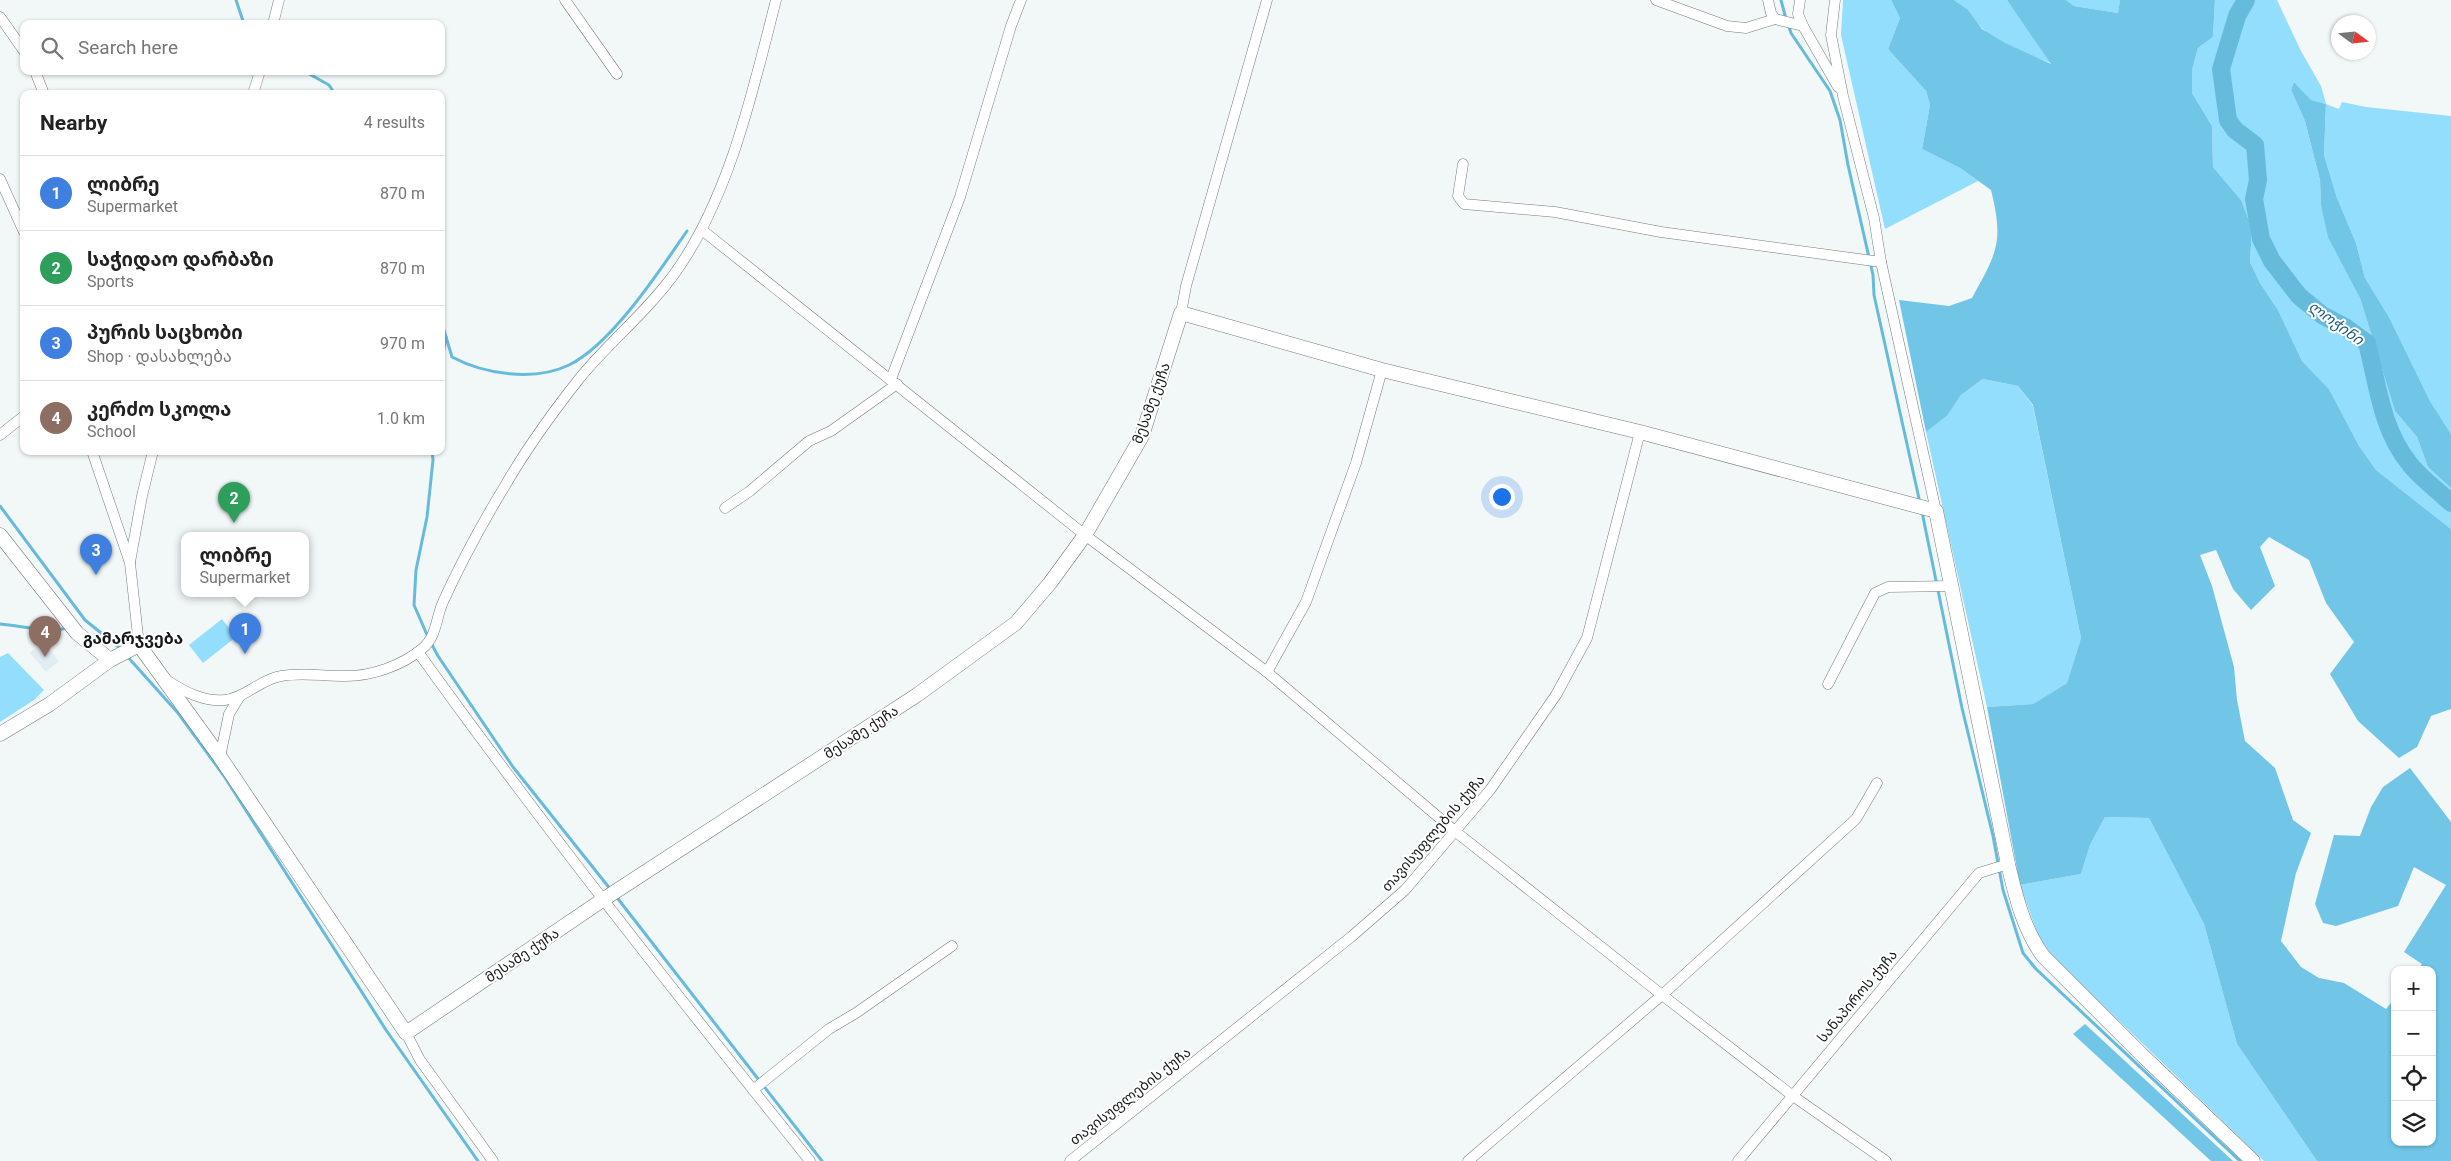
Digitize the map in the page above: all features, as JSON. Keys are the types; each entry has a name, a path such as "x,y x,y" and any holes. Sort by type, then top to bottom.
{"street":[{"path":"274,20 279,0"},
{"path":"566,0 617,74"},
{"path":"165,679 198,697 228,700 280,676 345,677 369,674 398,664 427,644 460,566 506,484 580,378 675,274 702,230 730,161 757,75 776,0"},
{"path":"725,508 750,491 809,442 831,431 894,382 960,197 1011,26 1021,0"},
{"path":"1267,0 1186,286 1182,313 1382,370 1640,432 1936,511"},
{"path":"1656,0 1727,26 1746,28 1775,20 1803,26"},
{"path":"1768,0 1770,13 1775,20"},
{"path":"1800,0 1798,14 1803,26 1843,96"},
{"path":"1835,0 1831,35 1843,96 1874,218 1881,262 1952,586 2008,864 2023,920 2032,940 2043,956 2142,1055 2253,1161"},
{"path":"0,17 20,45"},
{"path":"37,75 42,90"},
{"path":"254,90 259,75"},
{"path":"1463,164 1458,196 1464,204 1555,212 1661,232 1881,262"},
{"path":"0,179 20,223"},
{"path":"702,230 1085,535 1267,672 1456,832 1662,995 1793,1096 1886,1161"},
{"name":"მესამე ქუჩა","path":"406,1033 604,899 798,774 965,662 1016,623 1050,583 1085,535 1142,436 1182,313"},
{"path":"1267,672 1306,602 1356,463 1382,370"},
{"path":"0,435 20,419"},
{"name":"თავისუფლების ქუჩა","path":"1070,1161 1351,938 1405,890 1456,832 1526,740 1556,696 1587,638 1640,432"},
{"path":"93,455 130,563 139,645 220,757 406,1033 420,1060 493,1161"},
{"path":"130,563 142,496 152,455"},
{"path":"0,534 77,632 110,660"},
{"path":"1828,684 1875,593 1888,587 1952,586"},
{"path":"0,734 50,704 110,660 139,645"},
{"path":"418,652 476,733 810,1161"},
{"path":"220,757 228,714 240,696"},
{"path":"1468,1161 1662,995 1856,819 1877,783"},
{"name":"სანაპიროს ქუჩა","path":"1738,1161 1979,873 2008,864"},
{"path":"753,1090 829,1028 856,1013 952,946"}],"shaded area":[{"path":"1843,0 1891,0 1900,18 1888,49 1926,91 1930,105 1922,149 1960,168 1978,181 1885,229 1841,35"},
{"path":"1891,0 1954,0 1968,10 1982,29 2005,43 2051,64 2007,0 2066,0 2074,6 2118,13 2120,0 2215,0 2213,37 2198,48 2192,70 2192,93 2212,126 2213,167 2241,200 2252,228 2250,262 2260,283 2278,310 2302,361 2329,389 2359,446 2376,470 2451,529 2451,709 2431,716 2417,747 2399,758 2358,721 2330,674 2354,642 2326,603 2309,560 2269,537 2260,547 2275,586 2251,610 2233,589 2216,550 2200,555 2212,586 2234,667 2237,700 2245,741 2275,768 2293,820 2311,833 2296,873 2281,941 2301,967 2319,978 2344,983 2386,1009 2391,1003 2391,1146 2436,1146 2436,966 2421,966 2422,964 2404,952 2446,885 2414,867 2398,906 2336,926 2323,923 2315,904 2334,835 2360,836 2371,807 2383,787 2410,768 2451,822 2451,1161 2317,1161 2237,1044 2204,924 2149,818 2105,817 2090,845 2081,874 2020,885 1987,707 2033,704 2067,683 2081,638 2033,405 2018,386 1983,379 1961,395 1947,416 1926,432 1899,300 1949,306 1972,298 1996,247 1997,223 1991,190 1960,168 1922,149 1930,105 1926,91 1888,49 1900,18"},
{"path":"1954,0 2007,0 2053,64 2015,49 1988,34"},
{"path":"2066,0 2120,0 2118,13 2074,6"},
{"path":"2215,0 2277,0 2301,51 2321,86 2326,104 2311,100 2294,82 2291,90 2305,121 2320,180 2321,205 2360,298 2395,411 2417,437 2428,467 2451,488 2451,529 2376,470 2359,446 2329,389 2302,361 2278,310 2260,283 2250,262 2252,228 2241,200 2213,167 2212,126 2192,93 2192,70 2198,48 2213,37"},
{"path":"2294,82 2311,100 2326,104 2324,155 2337,198 2356,243 2365,278 2389,317 2430,401 2451,434 2451,488 2428,467 2417,437 2395,411 2360,298 2328,237 2321,205 2320,180 2305,121 2291,90"},
{"path":"2342,102 2366,107 2451,116 2451,434 2430,401 2389,317 2365,278 2356,243 2337,198 2324,155 2326,104 2339,109"},
{"path":"1983,379 2018,386 2033,406 2081,638 2067,683 2033,704 1987,707 1926,432 1947,416 1961,395"},
{"path":"222,619 236,637 203,663 189,645"},
{"path":"43,642 59,661 46,672 30,653"},
{"path":"8,653 44,690 34,700 0,722 0,657"},
{"path":"2105,817 2149,818 2204,924 2237,1044 2317,1161 2264,1161 2054,958 2039,938 2020,885 2081,874 2090,845"},
{"path":"2085,1024 2233,1161 2211,1161 2073,1034"}],"waterway":[{"path":"236,0 243,20"},
{"path":"1781,0 1786,19"},
{"name":"ლოჭინი","path":"2246,0 2237,16 2221,69 2228,120 2235,130 2255,145 2258,180 2254,199 2261,239 2272,261 2299,296 2322,315 2345,327 2367,343 2386,421 2392,435 2413,468 2451,503"},
{"path":"1788,24 1791,33 1830,91 1840,120 1848,165 1873,275 1874,295 1920,503"},
{"path":"311,75 329,85 332,90"},
{"path":"446,337 452,357 479,368 509,374 525,374 555,370 569,365 602,341 618,324 649,285 687,231"},
{"path":"445,334 445,343"},
{"path":"428,637 414,605 416,570 427,517 432,455"},
{"path":"0,506 85,620 121,649"},
{"path":"1922,512 1962,708 1993,836 2003,890 2023,953 2036,969 2240,1161"},
{"path":"0,624 43,629 69,628"},
{"path":"431,643 513,767 611,890"},
{"path":"126,655 178,713 224,776 386,1030 478,1161"},
{"path":"615,895 822,1161"}],"place":[{"name":"საჭიდაო დარბაზი","path":"234,523"},
{"name":"პურის საცხობი","path":"96,575"},
{"name":"ლიბრე","path":"245,654"},
{"name":"კერძო სკოლა","path":"45,657"}],"district":[{"name":"გამარჯვება","path":"133,638"}]}
